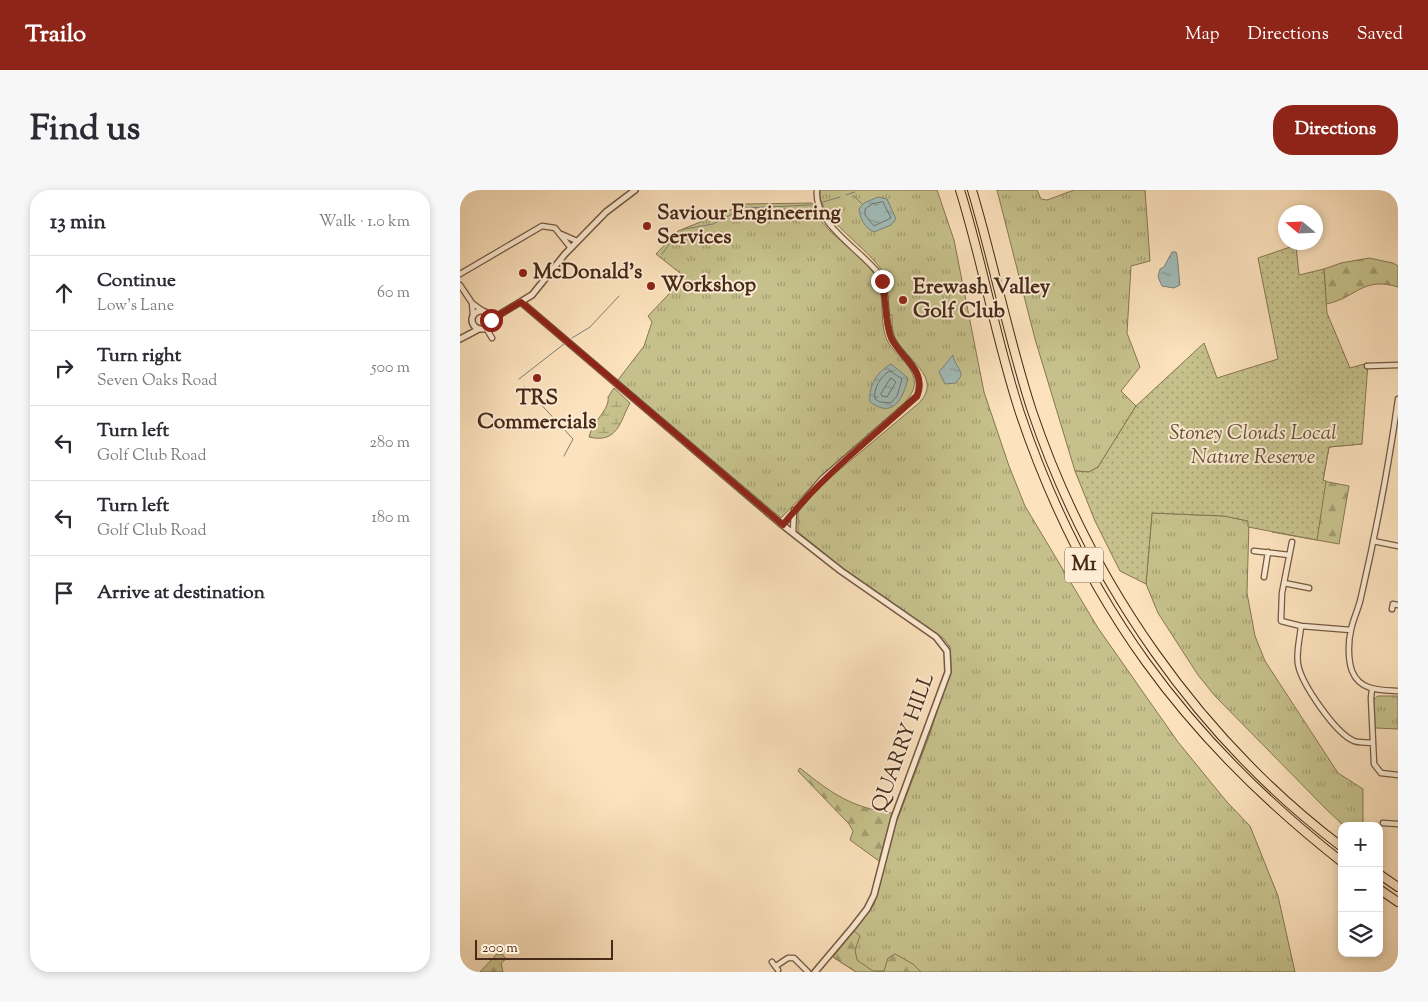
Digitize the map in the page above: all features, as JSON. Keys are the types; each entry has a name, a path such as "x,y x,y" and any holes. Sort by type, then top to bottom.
{"highway":[{"name":"M1","path":"960,190 1020,413 1045,478 1087,570 1124,632 1167,692 1192,721 1248,782 1308,836 1338,859"},
{"name":"M1","path":"972,190 1032,412 1065,495 1103,572 1167,669 1214,727 1278,793 1338,844"},
{"path":"1383,877 1398,887"},
{"path":"1383,892 1398,902"}],"street":[{"path":"460,338 479,329 486,328 490,322 540,287 570,248 610,208 635,190"},
{"path":"783,525 822,479 917,396 920,383 917,372 890,335 883,286 879,274 824,217 817,206 816,190"},
{"path":"460,274 539,226 551,226 561,234 577,241"},
{"path":"561,234 570,248"},
{"path":"460,285 472,303 485,312 490,322"},
{"name":"QUARRY HILL","path":"521,302 783,525 841,571 936,637 944,646 948,659 948,672 894,818 874,895 867,909 815,972"},
{"path":"466,334 473,323 472,303"},
{"path":"473,315 485,312 502,313"},
{"path":"473,323 479,329"},
{"path":"486,328 492,338"},
{"path":"1368,366 1398,365"},
{"path":"1398,399 1373,541 1358,609 1351,630 1350,656 1353,672 1360,682 1372,689 1398,691"},
{"path":"1390,406 1396,408"},
{"path":"793,533 794,510"},
{"path":"1373,541 1398,546"},
{"path":"1292,542 1284,583 1280,620 1283,623 1301,626 1351,630"},
{"path":"1254,550 1289,555"},
{"path":"1264,577 1268,552"},
{"path":"1284,583 1309,588"},
{"path":"1392,609 1393,604 1398,605"},
{"path":"1301,626 1298,662 1316,700 1337,728 1346,736 1354,741 1373,743"},
{"path":"1372,689 1374,764 1376,768 1385,774 1398,775"},
{"path":"1383,823 1398,824"},
{"path":"775,966 788,958 794,958 808,972"}],"green space":[{"path":"820,190 937,190 954,240 984,392 1009,466 1025,506 1098,628 1178,742 1227,802 1250,826 1278,896 1295,972 856,972 833,957 874,905 896,823 928,739 951,670 950,647 943,638 844,569 798,532 798,512 818,488 920,402 926,393 927,384 920,368 900,346 894,336 892,315 888,315 888,289 884,274 868,254 845,233 826,211 821,201"},
{"path":"997,190 1037,190 1041,199 1047,200 1074,190 1145,190 1150,261 1131,266 1127,333 1140,367 1121,391 1136,406 1098,467 1089,472 1075,471 1035,339"},
{"path":"812,203 823,224 859,256 874,274 880,290 886,338 912,373 914,387 902,405 817,481 781,518 618,380 644,346 652,322 648,316 685,277 656,254 678,231 745,204"},
{"name":"Stoney Clouds Local Nature Reserve","path":"1281,250 1296,250 1299,275 1324,269 1327,313 1350,368 1368,363 1362,444 1329,447 1323,480 1326,481 1317,540 1248,527 1248,521 1224,516 1152,513 1146,584 1120,571 1095,521 1075,471 1089,472 1098,467 1136,406 1204,343 1217,378 1278,359 1258,258"},
{"path":"1369,258 1393,263 1398,266 1398,287 1376,284 1326,304 1324,269 1341,263"},
{"path":"614,388 630,403 620,424 612,434 606,437 589,437 594,425 604,411 608,397"},
{"path":"1309,441 1362,444 1329,447 1323,481 1349,486 1339,544 1272,532 1273,521"},
{"path":"1152,513 1224,516 1249,521 1247,593 1255,636 1265,661 1338,773 1363,789 1363,822 1340,822 1215,696 1198,675 1158,613 1146,584"},
{"path":"1378,696 1398,696 1398,729 1375,728 1374,699"},
{"path":"800,768 832,792 853,803 878,811 892,813 879,861 850,840 853,831 849,824 798,771"},
{"path":"854,931 860,936 855,950 857,960 873,971 884,971 888,958 895,954 913,964 921,972 856,972 833,957"},
{"path":"497,954 502,954 506,959 501,963 503,972 480,972"}],"water":[{"path":"878,197 887,199 896,219 891,225 874,232 863,223 859,209 864,203"},
{"path":"1172,252 1177,254 1180,285 1174,288 1162,286 1158,277 1160,269 1164,267"},
{"path":"953,355 961,376 956,383 945,384 939,372"},
{"path":"891,364 908,378 903,393 896,404 885,408 878,407 870,402 870,390 878,375"}],"waterway":[{"path":"846,195 855,192"},
{"path":"854,196 862,204"},
{"path":"823,202 840,197"},
{"path":"662,254 674,238 685,229 713,224 744,208 811,205"},
{"path":"572,338 590,327 619,296"},
{"path":"519,379 564,344"},
{"path":"524,386 573,439 564,456"}],"place":[{"name":"Saviour Engineering Services","path":"647,226"},
{"name":"McDonald's","path":"523,273"},
{"name":"Workshop","path":"651,286"},
{"name":"Erewash Valley Golf Club","path":"903,300"},
{"name":"TRS Commercials","path":"537,378"}],"route":[{"path":"491,320 490,322 521,302 783,525 822,479 863,446 917,396 920,383 919,376 890,335 882,281"}]}
